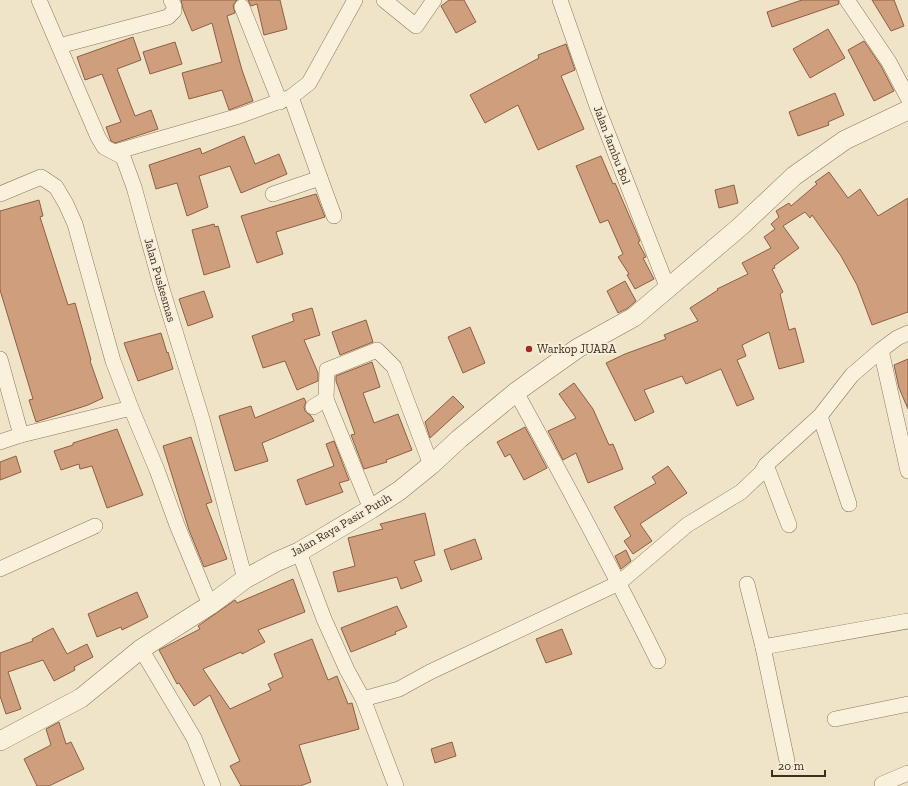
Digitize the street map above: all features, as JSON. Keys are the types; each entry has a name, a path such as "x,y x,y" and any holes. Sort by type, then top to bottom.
{"street":[{"name":"Jalan Puskesmas","path":"39,0 98,136 104,147 122,157 134,187 162,289 202,419 245,579"},
{"path":"59,46 168,17 174,11 172,0"},
{"path":"115,152 239,116 286,100 309,83 355,0"},
{"path":"384,0 416,26 434,0"},
{"name":"Jalan Jambu Bol","path":"560,0 597,106 668,289"},
{"path":"847,0 889,62 908,98"},
{"path":"242,7 286,100 320,178 334,216"},
{"name":"Jalan Raya Pasir Putih","path":"1,736 81,698 141,649 210,605 245,579 276,562 300,552 399,491 516,392 578,348 634,318 741,226 794,176 845,140 908,110"},
{"path":"0,194 41,177 56,187 66,204 75,224 113,361 157,470 177,526 210,605"},
{"path":"273,194 320,178"},
{"path":"363,699 399,689 430,672 619,582 687,525 741,492 761,473 766,465 820,416 852,375 897,338 908,333"},
{"path":"371,509 326,399 327,370 377,350 394,367 431,465"},
{"path":"881,350 908,471"},
{"path":"0,359 21,435"},
{"path":"516,392 619,582 658,661"},
{"path":"313,407 326,399"},
{"path":"0,441 131,408"},
{"path":"820,416 850,504"},
{"path":"766,465 789,525"},
{"path":"0,568 95,526"},
{"path":"300,552 324,619 346,670 363,699 396,786"},
{"path":"747,584 763,647 787,761"},
{"path":"763,647 908,621"},
{"path":"141,649 194,738 213,786"},
{"path":"835,719 908,704"},
{"path":"882,784 908,773"}],"building":[{"path":"181,0 237,0 233,5 235,13 227,16 242,70 253,101 229,110 222,90 189,99 182,73 222,62 212,23 192,31"},
{"path":"248,0 280,0 287,29 264,35 257,4 251,6"},
{"path":"449,0 464,0 476,22 456,33 441,6"},
{"path":"802,0 838,0 839,4 772,27 767,12"},
{"path":"872,0 894,0 904,26 891,31"},
{"path":"828,29 845,58 810,78 793,49"},
{"path":"133,37 141,60 117,69 135,116 151,110 158,129 115,143 111,141 106,127 121,122 102,74 85,80 77,57"},
{"path":"864,41 881,66 894,91 874,101 848,50"},
{"path":"175,42 182,64 150,74 143,52"},
{"path":"566,44 575,70 561,76 584,129 538,150 518,105 485,123 470,95 539,58 538,55"},
{"path":"835,93 844,115 828,122 829,125 798,136 789,112"},
{"path":"244,136 255,164 279,154 287,174 241,193 230,166 199,176 208,207 187,216 177,183 156,189 149,165 200,148 202,154"},
{"path":"601,156 613,184 615,183 640,241 638,242 646,257 643,258 654,279 635,289 627,275 629,274 618,257 623,254 608,220 600,223 576,166"},
{"path":"829,172 848,198 860,189 878,216 908,198 908,312 872,325 857,285 841,256 812,215 810,218 805,212 783,226 799,248 772,269 783,292 780,294 789,330 795,328 804,362 779,369 769,332 742,345 746,356 737,360 754,399 737,406 721,369 686,384 682,376 644,390 654,412 635,421 606,363 625,354 666,339 664,335 698,321 690,308 718,290 717,289 748,274 742,263 771,248 764,237 775,229 771,224 779,217 776,211 789,203 791,206 817,184 815,182"},
{"path":"734,185 738,203 719,208 715,190"},
{"path":"316,194 325,217 276,232 283,254 257,263 241,216"},
{"path":"39,200 43,216 40,217 68,305 75,303 91,360 90,361 103,398 88,405 36,422 29,400 33,399 0,290 0,211"},
{"path":"214,224 215,227 218,226 230,267 204,275 192,230"},
{"path":"625,281 636,301 628,308 618,313 607,291"},
{"path":"204,291 213,317 188,326 179,299"},
{"path":"312,308 320,335 304,340 318,373 318,381 297,390 285,361 263,368 252,336 294,321 292,314"},
{"path":"366,320 373,342 340,355 332,332"},
{"path":"470,327 485,363 463,373 448,337"},
{"path":"161,333 173,369 138,381 124,343"},
{"path":"908,359 908,409 899,388 894,365"},
{"path":"372,362 380,387 363,393 374,423 398,414 412,450 386,460 387,462 364,469 351,435 355,434 336,381 336,376"},
{"path":"574,383 593,409 609,445 613,444 623,469 588,483 576,453 563,460 548,431 576,418 559,394"},
{"path":"453,396 464,407 430,438 425,422"},
{"path":"304,398 306,402 304,407 305,411 314,421 262,443 268,461 235,471 219,416 251,406 255,418"},
{"path":"525,427 547,468 524,480 510,454 505,457 497,442"},
{"path":"117,429 143,495 107,508 92,466 80,469 79,464 61,470 54,451 73,445 73,443"},
{"path":"191,437 212,502 206,504 227,559 204,567 189,530 163,446"},
{"path":"334,441 349,480 339,483 343,492 306,505 297,480 334,466 326,444"},
{"path":"16,456 21,472 0,480 0,462"},
{"path":"668,466 687,493 640,524 652,541 633,554 624,541 631,536 614,507 656,483 652,477"},
{"path":"425,513 435,555 414,561 422,581 401,589 397,577 338,592 333,572 355,566 348,538 383,529 380,524"},
{"path":"475,539 482,559 451,570 444,550"},
{"path":"626,550 631,561 621,569 615,556"},
{"path":"293,579 305,612 258,630 265,642 242,654 241,652 203,669 230,709 271,690 268,684 283,677 274,654 312,639 328,680 337,676 348,704 352,703 359,729 299,745 311,782 300,786 241,786 230,766 240,761 210,695 194,706 179,683 177,684 159,650 200,629 198,626 235,600 237,603"},
{"path":"137,592 148,617 122,630 121,627 97,637 88,614"},
{"path":"397,606 407,627 395,632 396,634 351,652 341,628"},
{"path":"53,628 67,654 87,644 93,657 74,667 75,670 54,681 43,660 8,672 21,709 6,714 0,696 0,653 33,641 32,639"},
{"path":"562,629 572,654 546,663 536,639"},
{"path":"59,722 66,744 71,742 84,769 49,786 37,786 24,759 51,745 46,729"},
{"path":"452,742 456,756 435,763 431,749"}],"place":[{"name":"Warkop JUARA","path":"529,349"}]}
